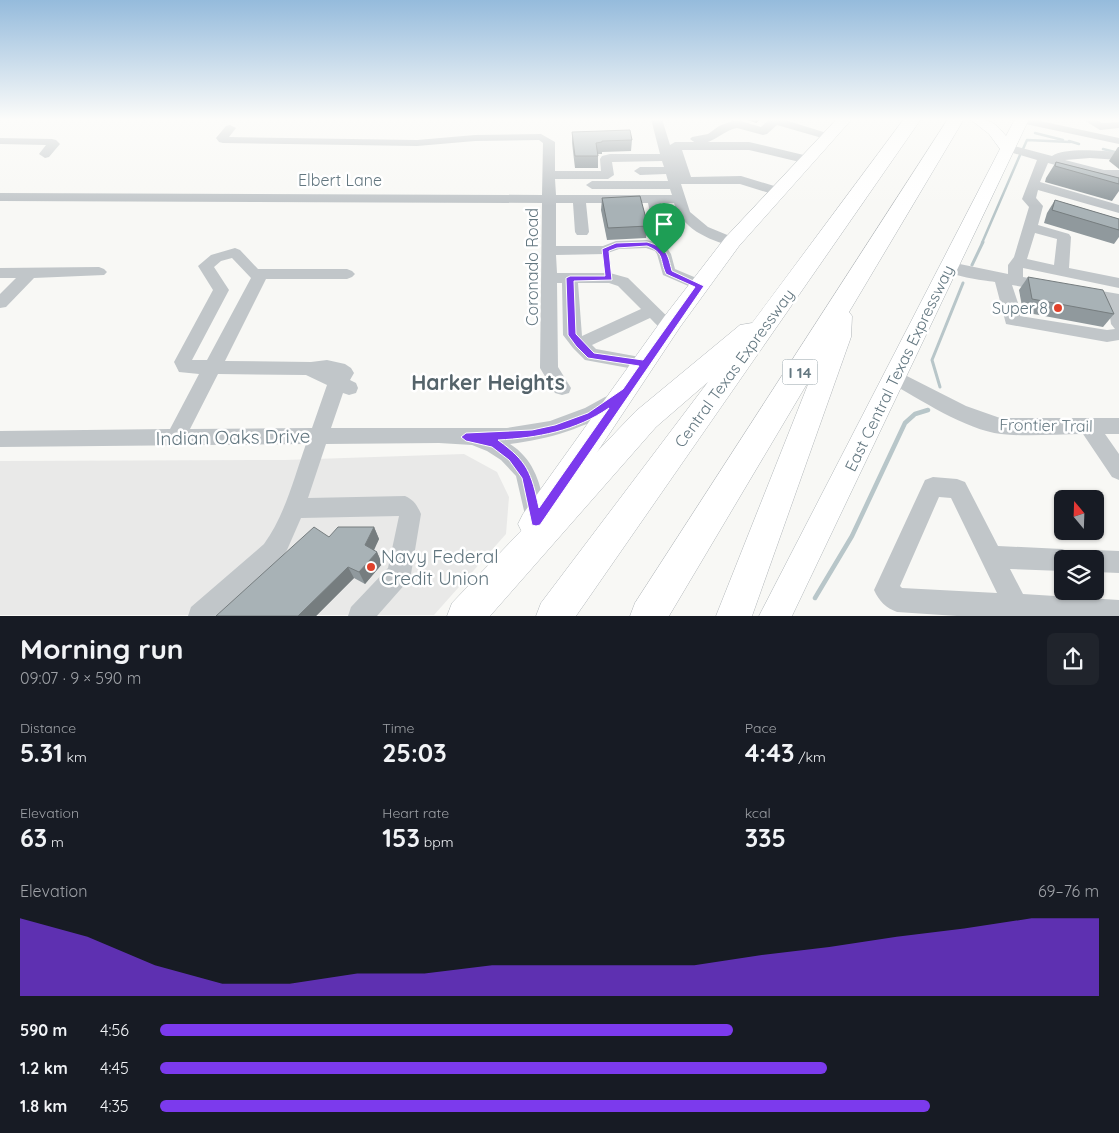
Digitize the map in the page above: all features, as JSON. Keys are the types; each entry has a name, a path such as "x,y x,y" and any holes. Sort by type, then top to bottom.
{"highway":[{"name":"Central Texas Expressway","path":"554,616 892,148"},
{"name":"I 14","path":"648,616 939,148"},
{"path":"465,616 646,419 779,305"},
{"path":"734,616 839,336 840,308"}],"main road":[{"path":"465,616 536,521 670,327 732,242 820,148"},
{"name":"East Central Texas Expressway","path":"784,611 1007,148"}],"street":[{"path":"46,154 51,148"},
{"name":"Coronado Road","path":"549,148 549,368 562,388"},
{"path":"643,148 645,157"},
{"path":"665,148 684,214 704,230 732,242"},
{"path":"676,148 686,181 741,180 779,192"},
{"path":"756,148 808,160"},
{"path":"1007,148 1042,164 1101,186"},
{"path":"1090,154 1091,148"},
{"path":"1042,164 1090,154 1119,156"},
{"path":"1090,154 1118,175"},
{"path":"550,186 608,175 606,159 645,157 670,164"},
{"path":"640,171 670,164"},
{"path":"1042,164 1118,175"},
{"path":"1042,164 1029,198 1036,206 1030,227 1020,258 1008,280 1012,320 1107,336 1119,334"},
{"path":"1033,184 1119,209"},
{"path":"550,186 676,185"},
{"name":"Elbert Lane","path":"0,197 550,186 579,198 679,199"},
{"path":"579,198 582,232"},
{"path":"654,199 661,232"},
{"path":"1033,202 1050,207"},
{"path":"1030,227 1064,237 1061,271"},
{"path":"550,251 605,250 616,245 647,244 660,248 664,254 668,272 700,286"},
{"path":"605,250 610,278"},
{"path":"200,616 272,552 279,542 294,508 319,436 343,385 345,373 342,370 328,366 308,368 185,367 182,362 221,290 206,266 216,258 235,253 254,274 348,274"},
{"path":"1017,262 1119,283"},
{"path":"950,267 1008,280 1116,299 1119,324"},
{"path":"0,273 99,272"},
{"path":"0,303 30,273"},
{"path":"175,438 262,274"},
{"path":"550,278 610,278 623,282 670,327"},
{"path":"570,278 572,335 579,344 591,355 645,364"},
{"path":"579,344 653,310"},
{"name":"Frontier Trail","path":"895,378 955,410 1000,426 1119,426"},
{"path":"466,437 532,434 555,429 591,416 626,392"},
{"path":"1088,426 1119,471"},
{"name":"Indian Oaks Drive","path":"0,439 439,435 466,437"},
{"path":"466,437 494,443 512,457 527,477 536,521"},
{"path":"1018,612 957,489 933,486 886,590 897,600 1018,612 1119,612"},
{"path":"294,508 405,506 410,514 399,574 360,616"},
{"path":"991,557 1054,560"},
{"path":"1104,561 1119,562"}],"shaded area":[{"path":"464,454 497,472 509,497 506,534 434,615 0,615 0,461 285,460"}],"building":[{"path":"574,148 597,148 598,156 575,156"},
{"path":"1056,162 1119,178 1119,184 1055,166"},
{"path":"640,196 648,226 608,228 602,198"},
{"path":"1055,200 1119,219 1119,230 1052,210"},
{"path":"1028,277 1103,290 1114,314 1032,299"},
{"path":"314,527 329,537 338,527 374,527 365,545 377,552 359,572 348,567 298,616 216,616"}],"waterway":[{"path":"1103,149 1119,153"},
{"path":"982,243 1020,155"},
{"path":"972,265 983,242"},
{"path":"940,387 932,360 963,283"},
{"path":"815,598 852,536 905,423 915,414 928,410"}],"place":[{"name":"Super 8","path":"1058,308"},
{"name":"Navy Federal Credit Union","path":"371,567"}],"district":[{"name":"Harker Heights","path":"488,382"}],"route":[{"path":"664,254 660,248 647,244 616,245 605,250 610,278 570,278 572,335 579,344 591,355 645,364 626,392 536,521 527,477 512,457 494,443 466,437 532,434 555,429 591,416 626,392 645,364 670,327 672,322 700,286 668,272 664,254"}]}
